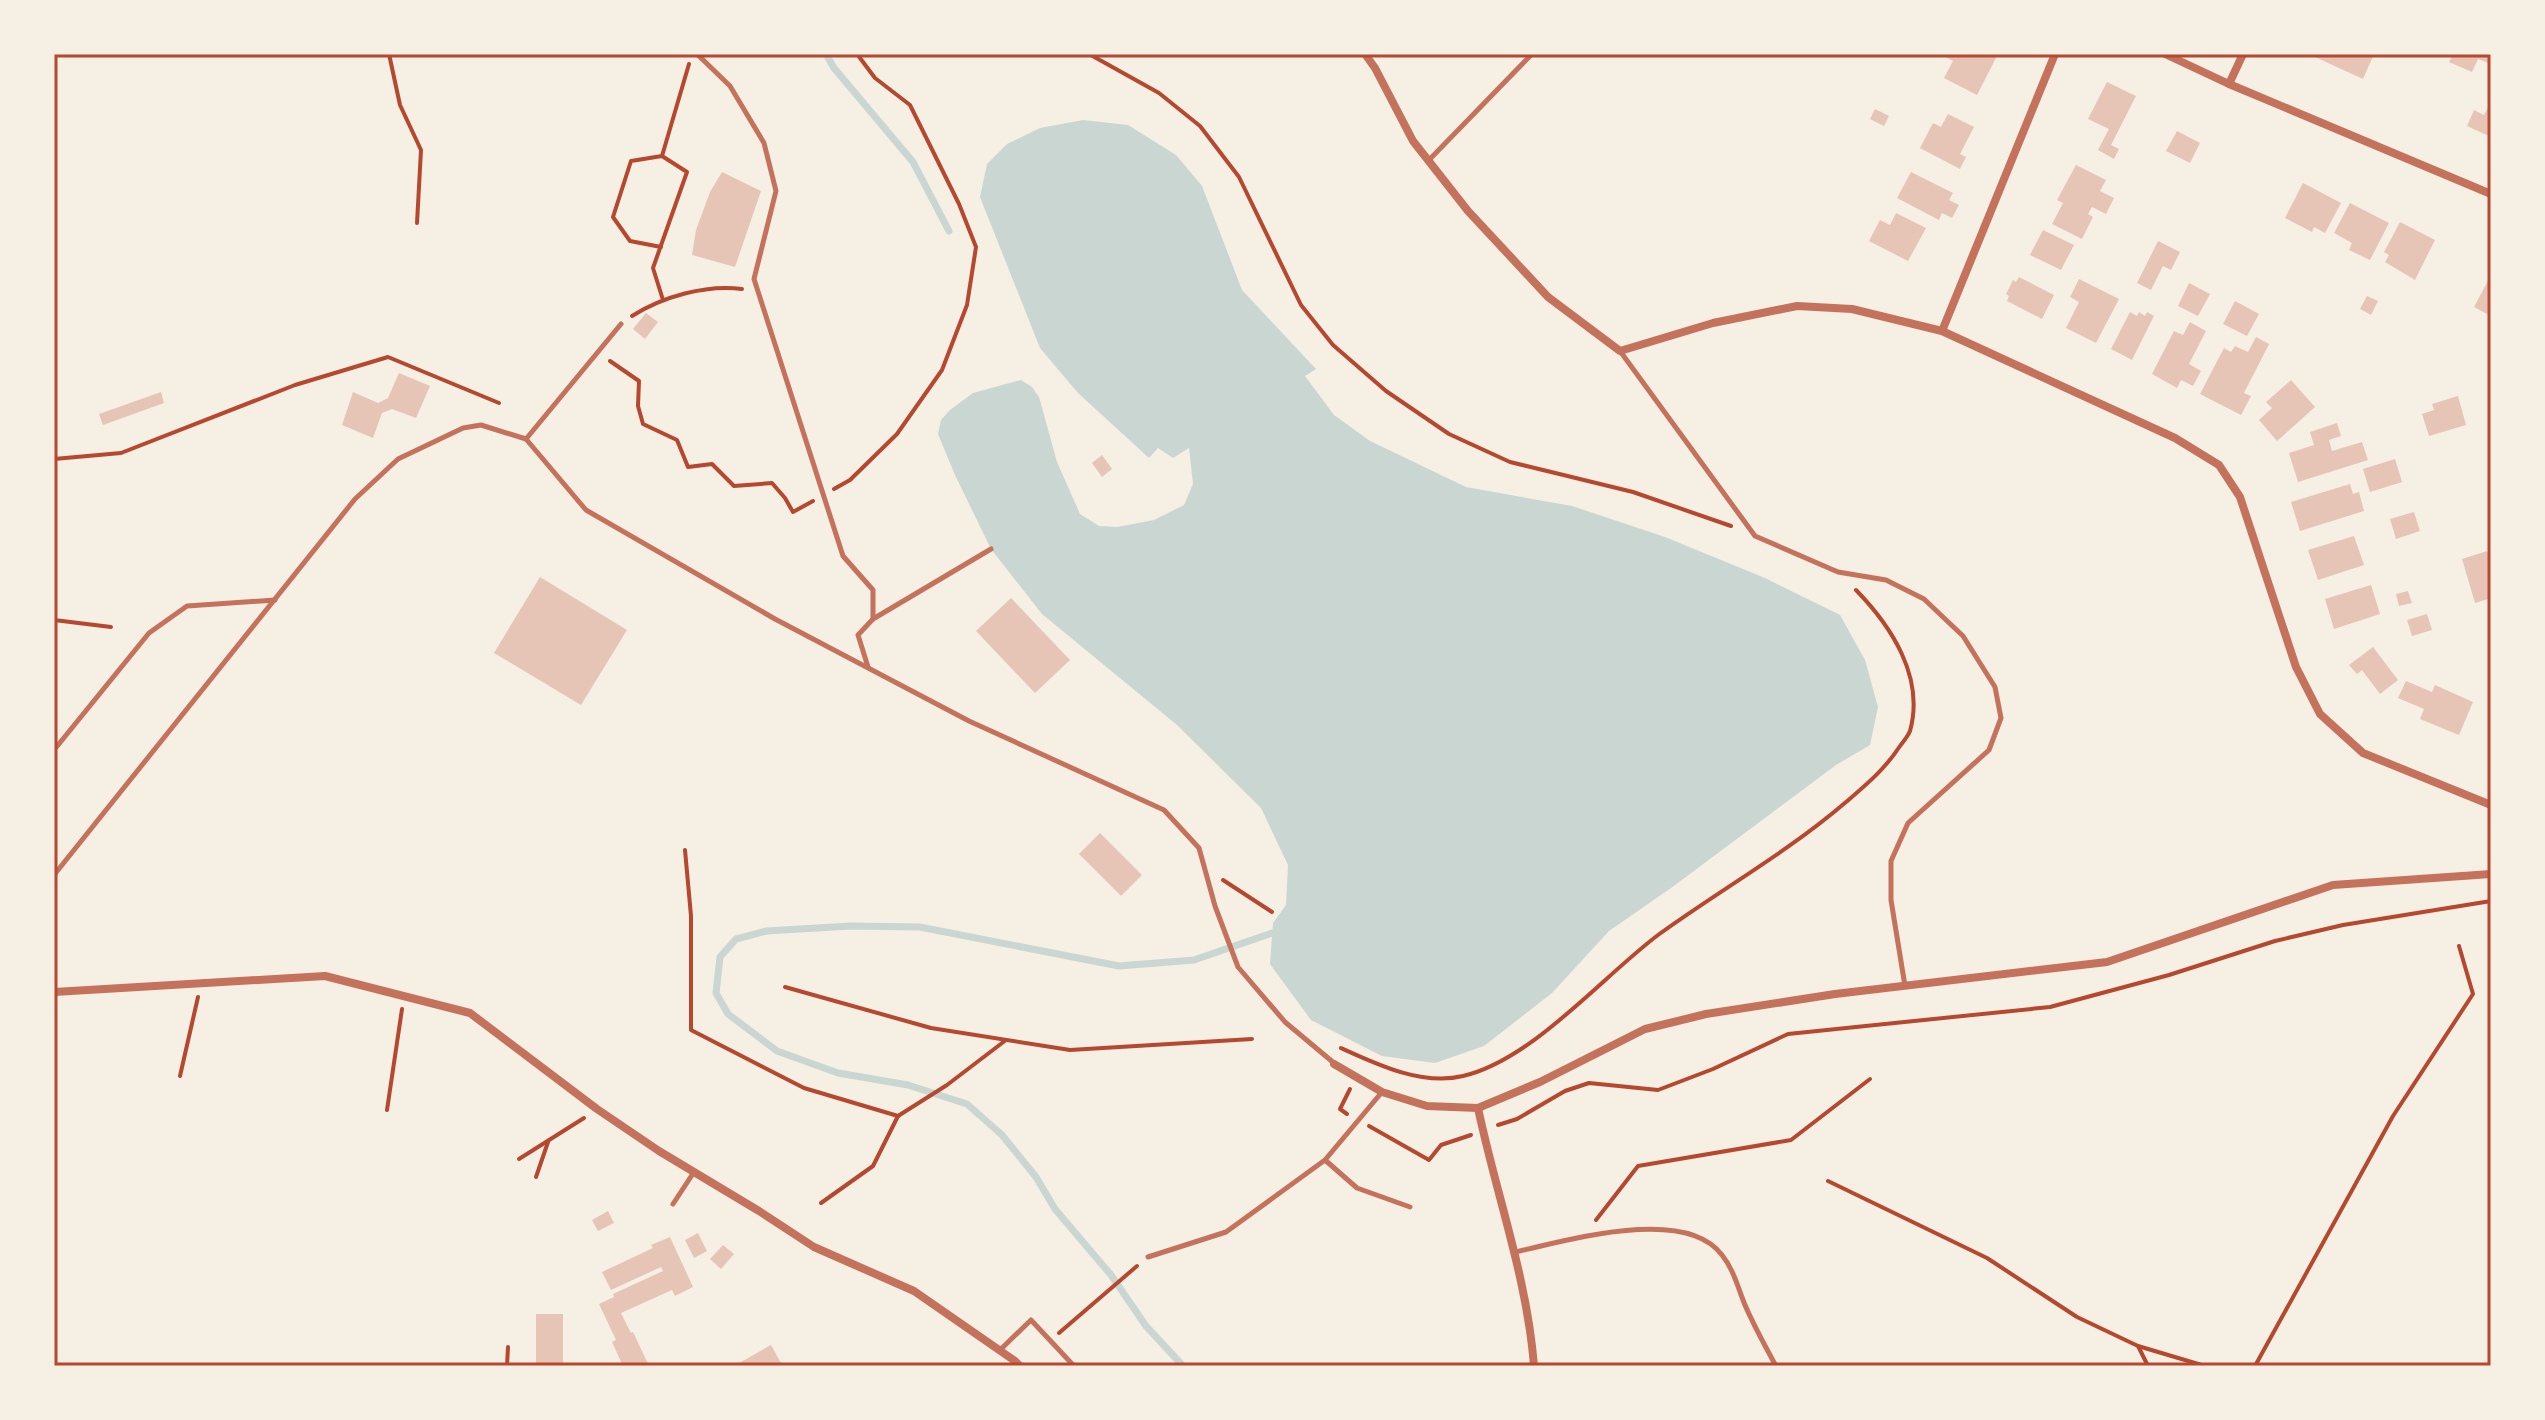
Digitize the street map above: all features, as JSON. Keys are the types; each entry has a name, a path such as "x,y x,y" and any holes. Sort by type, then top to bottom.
{"street":[{"path":"1365,54 1413,141 1468,211 1548,297 1620,351 1713,323 1797,306 1852,309 1942,331 2175,438 2219,465 2240,497 2296,667 2320,714 2363,753 2491,805"},
{"path":"1942,331 2055,54"},
{"path":"2165,54 2491,194"},
{"path":"2229,84 2243,54"},
{"path":"1334,1064 1382,1092 1427,1106 1478,1108 1540,1082 1645,1029 1706,1014 1835,994 2107,962 2333,885 2491,874"},
{"path":"54,992 325,976 470,1013 597,1109 694,1172 814,1247 914,1291 1020,1366"},
{"path":"1478,1108 1515,1252 1534,1366"}],"lane":[{"path":"694,54 730,86 764,143 776,191 754,279 843,556 873,590 873,619"},
{"path":"1429,161 1532,54"},
{"path":"526,439 621,324"},
{"path":"1620,351 1755,536 1838,572 1886,580 1924,599 1963,636 1995,687 2001,718 1989,750 1908,823 1891,861 1891,900 1905,986"},
{"path":"54,875 355,499 398,459 463,428 481,425 526,439 586,510 775,619 969,721 1164,810 1199,848 1215,906 1238,967 1285,1022 1334,1064"},
{"path":"868,667 858,635 873,619 991,549"},
{"path":"54,750 149,633 187,606 275,600"},
{"path":"1148,1257 1226,1232 1325,1160 1382,1092"},
{"path":"1325,1160 1357,1188 1410,1207"},
{"path":"673,1204 694,1172"},
{"path":"1515,1252 1590,1235 1656,1228 1691,1233 1721,1252 1776,1366"},
{"path":"1000,1350 1031,1320 1074,1366"}],"path":[{"path":"389,54 400,105 421,150 417,223"},
{"path":"662,156 694,54"},
{"path":"610,361 639,381 638,406 643,424 677,440 688,467 712,464 734,486 772,483 793,512 850,480 897,434 942,370 967,305 976,247 959,204 910,105 875,78 857,54"},
{"path":"1089,54 1159,93 1200,126 1239,177 1301,305 1333,345 1386,391 1449,434 1510,462 1633,492 1755,536"},
{"path":"661,247 630,241 613,217 631,161 662,156 687,172 661,247 653,268 663,300"},
{"path":"621,324 653,303 684,293 734,288 758,291"},
{"path":"54,459 121,453 295,385 388,357 499,403"},
{"path":"1338,1047 1415,1076 1437,1079 1461,1077 1488,1068 1524,1047 1656,937 1822,822 1885,768 1910,732 1913,702 1908,666 1891,632 1838,572"},
{"path":"54,620 111,627"},
{"path":"685,850 691,916 691,1030 804,1088 898,1116"},
{"path":"1204,868 1272,912"},
{"path":"1366,1058 1340,1109 1429,1160 1441,1145 1517,1119 1565,1091 1589,1083 1658,1090 1713,1069 1788,1034 2050,1007 2169,975 2288,938 2343,925 2491,901"},
{"path":"2255,1366 2393,1116 2473,994 2459,946"},
{"path":"180,1076 201,983"},
{"path":"785,987 931,1028 1070,1050 1252,1039"},
{"path":"387,1110 404,996"},
{"path":"821,1203 873,1166 898,1116 947,1085 1006,1040"},
{"path":"1592,1225 1638,1166 1791,1140 1870,1079"},
{"path":"519,1159 597,1109"},
{"path":"536,1177 549,1140"},
{"path":"1828,1181 1987,1258 2077,1317 2138,1346 2205,1366"},
{"path":"1050,1340 1127,1274"},
{"path":"2138,1346 2148,1366"},
{"path":"507,1366 508,1347"}],"shaded area":[{"path":"1083,120 1128,125 1176,155 1202,186 1242,290 1316,369 1305,376 1334,415 1370,441 1466,487 1572,506 1665,537 1765,578 1840,615 1865,660 1878,707 1870,745 1836,765 1609,931 1552,993 1484,1046 1435,1063 1382,1056 1311,1020 1270,964 1273,923 1286,905 1288,865 1261,808 1177,725 1042,614 991,549 955,475 938,434 941,420 973,393 1021,380 1032,387 1039,397 1057,462 1080,514 1099,526 1117,527 1154,520 1184,505 1193,484 1189,448 1173,458 1158,448 1149,458 1078,393 1040,348 980,197 987,164 1007,144 1040,128"}],"building":[{"path":"1940,54 1998,54 1977,95 1944,78 1953,61"},
{"path":"2317,54 2374,54 2363,79 2315,57"},
{"path":"2453,54 2491,56 2488,63 2478,59 2472,72 2449,62"},
{"path":"2107,82 2136,96 2111,145 2119,149 2114,159 2098,150 2109,129 2088,119"},
{"path":"2491,102 2491,137 2467,126 2474,110 2484,115"},
{"path":"1875,109 1889,116 1884,126 1870,119"},
{"path":"1948,114 1974,127 1960,154 1966,157 1960,169 1920,148 1933,123 1941,127"},
{"path":"2177,131 2200,143 2190,163 2166,151"},
{"path":"2076,165 2106,180 2100,191 2114,198 2106,214 2092,207 2088,214 2093,217 2082,239 2052,224 2063,203 2057,200"},
{"path":"722,172 761,191 735,267 692,255 696,230 710,192"},
{"path":"1911,172 1953,193 1949,200 1959,205 1952,218 1942,213 1939,220 1897,198"},
{"path":"2303,183 2341,203 2325,233 2314,227 2312,232 2285,218"},
{"path":"2350,203 2389,223 2370,260 2349,250 2352,243 2334,233"},
{"path":"1896,213 1926,228 1908,261 1869,241 1880,220 1890,225"},
{"path":"2400,222 2435,240 2415,280 2385,262 2389,255 2384,252"},
{"path":"2043,230 2074,245 2061,270 2030,255"},
{"path":"2158,241 2180,252 2171,270 2163,266 2151,290 2137,283"},
{"path":"2491,275 2491,310 2489,315 2474,307"},
{"path":"2019,277 2054,295 2042,319 2007,301 2009,296 2006,294 2013,280 2016,282"},
{"path":"2079,279 2119,299 2096,343 2066,328 2079,302 2070,297"},
{"path":"2189,283 2210,294 2198,316 2178,306"},
{"path":"2367,296 2378,301 2371,315 2360,309"},
{"path":"2235,301 2259,314 2247,336 2223,324"},
{"path":"2130,312 2145,316 2147,312 2154,316 2132,360 2111,349"},
{"path":"646,313 658,322 645,339 633,329"},
{"path":"2190,322 2206,331 2189,364 2201,371 2193,386 2181,380 2177,388 2152,374 2174,331 2183,335"},
{"path":"2256,337 2269,344 2244,393 2251,396 2241,415 2200,394 2224,348 2231,352 2235,346 2248,352"},
{"path":"399,373 430,386 416,418 392,409 382,413 373,438 342,425 353,392 378,403 388,398"},
{"path":"2291,380 2315,407 2277,441 2259,420 2272,408 2266,402"},
{"path":"161,392 164,403 103,425 99,414"},
{"path":"2458,396 2466,425 2429,436 2422,414 2434,410 2432,404"},
{"path":"2337,423 2341,436 2329,440 2332,451 2362,442 2368,460 2298,482 2289,453 2314,445 2310,432"},
{"path":"1102,455 1112,469 1102,477 1092,463"},
{"path":"2395,459 2402,482 2370,492 2363,469"},
{"path":"2350,484 2353,494 2359,492 2364,511 2300,531 2291,502"},
{"path":"2414,512 2420,531 2396,539 2390,519"},
{"path":"2354,536 2364,565 2318,580 2308,550"},
{"path":"2487,551 2491,559 2491,598 2475,603 2462,559"},
{"path":"540,577 627,630 581,705 494,653"},
{"path":"2371,585 2380,614 2334,629 2325,599"},
{"path":"2408,591 2412,603 2399,606 2396,594"},
{"path":"1011,598 1070,660 1035,693 976,631"},
{"path":"2427,614 2432,630 2412,636 2407,620"},
{"path":"2373,647 2398,680 2380,694 2362,670 2357,674 2349,665"},
{"path":"2406,681 2432,692 2435,685 2473,702 2459,735 2420,719 2424,709 2398,698"},
{"path":"1100,833 1142,875 1121,896 1079,854"},
{"path":"608,1211 614,1223 598,1231 592,1220"},
{"path":"698,1233 707,1251 694,1258 685,1240"},
{"path":"670,1237 693,1287 675,1296 672,1290 621,1313 649,1366 623,1366 612,1342 616,1340 599,1304 614,1297 613,1294 663,1271 661,1267 611,1290 602,1272"},
{"path":"723,1245 734,1254 721,1269 710,1259"},
{"path":"536,1314 563,1314 563,1366 536,1366"},
{"path":"771,1345 781,1363 776,1366 734,1366"}],"waterway":[{"path":"826,54 834,68 913,162 949,231"},
{"path":"1183,1366 1146,1326 1111,1275 1055,1209 1036,1177 1002,1135 967,1104 908,1085 838,1073 777,1051 728,1014 716,993 720,957 736,939 766,931 851,926 920,927 1119,966 1194,960 1272,933"}]}
